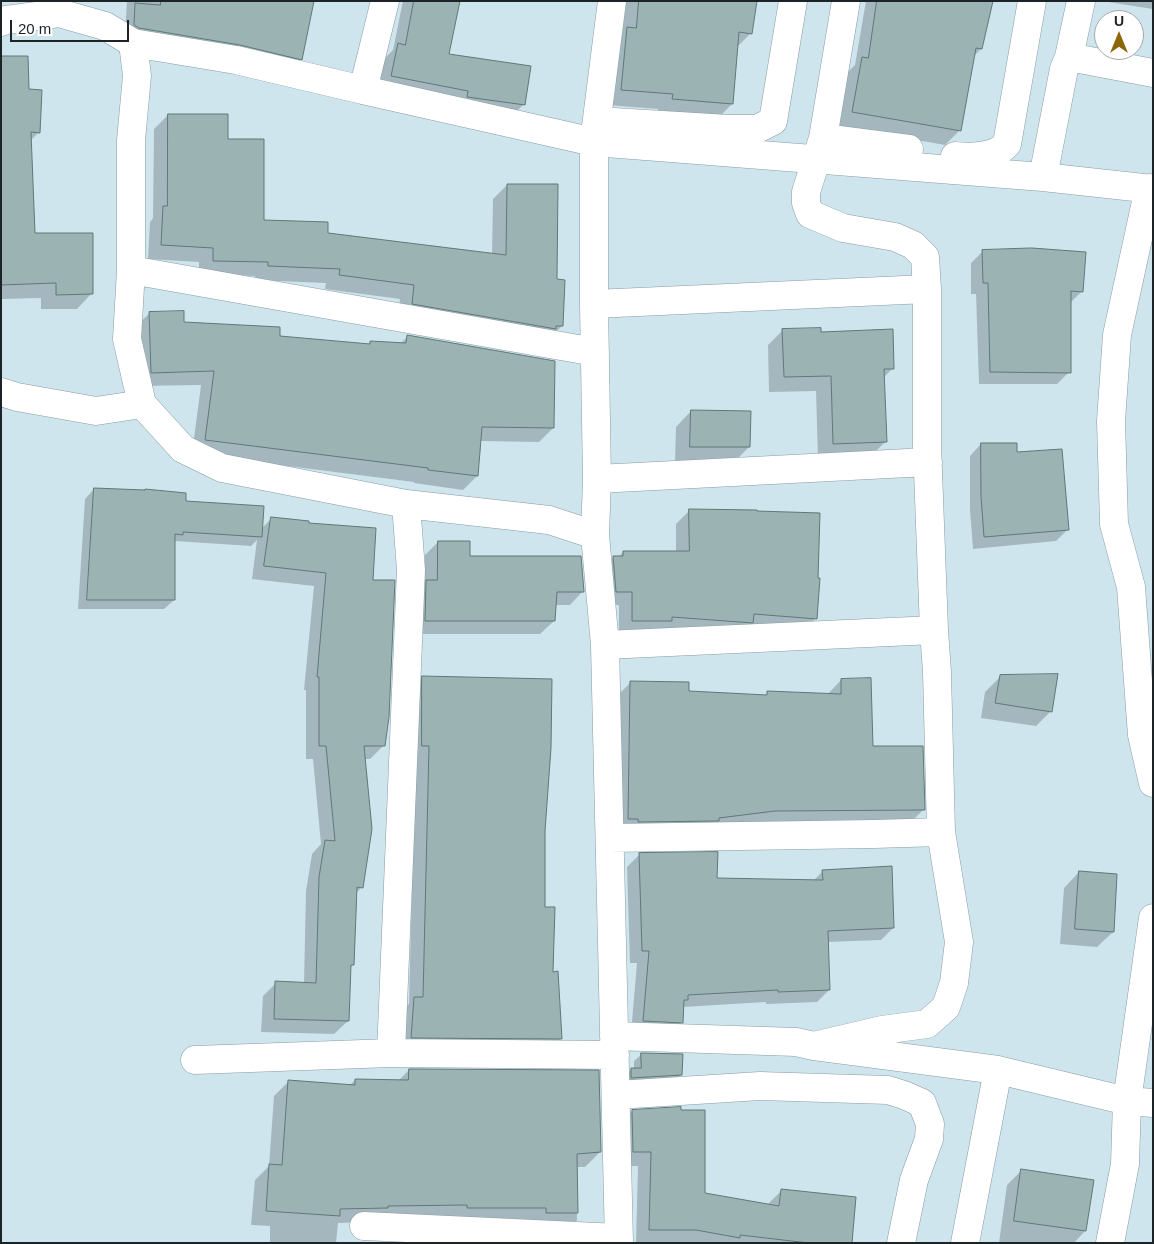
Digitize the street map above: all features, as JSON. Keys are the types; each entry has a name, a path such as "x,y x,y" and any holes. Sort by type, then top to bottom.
{"street":[{"path":"362,90 385,1"},
{"path":"364,1226 619,1241 605,646 595,535 597,479 594,304 596,132 612,1"},
{"path":"596,132 757,129 773,121 793,1"},
{"path":"814,1046 882,1030 927,1024 946,1007 954,982 959,942 941,832 937,672 928,462 927,289 925,257 913,245 895,237 843,228 810,214 806,204 806,192 819,149 846,1"},
{"path":"1,22 59,13 105,26 133,44 236,60 362,90 596,132 819,149 960,156 990,154 1002,150 1006,144 1032,1"},
{"path":"1043,177 1064,69 1069,56 1080,1"},
{"path":"133,44 136,76 131,140 131,270 127,338 142,404 183,449 222,468 406,504 549,520 595,535"},
{"path":"1069,56 1153,73"},
{"path":"819,149 1151,189 1117,335 1111,421 1114,524 1131,587 1142,735 1153,783"},
{"path":"131,270 595,352"},
{"path":"594,304 927,289"},
{"path":"1,392 17,397 96,411 142,404"},
{"path":"597,479 928,462"},
{"path":"391,1053 411,570 406,504"},
{"path":"605,646 934,630"},
{"path":"610,838 941,832"},
{"path":"1110,1243 1125,1164 1140,1102 1153,918"},
{"path":"196,1060 796,1042 998,1070 1140,1102"},
{"path":"965,1243 998,1070"},
{"path":"617,1095 760,1086 888,1090 922,1103 930,1124 928,1139 914,1180 901,1243"}],"building":[{"path":"161,1 314,1 302,60 240,45 139,28 134,25 135,3 160,5"},
{"path":"414,1 460,1 449,54 531,66 525,105 467,97 468,91 391,76 398,43 405,45"},
{"path":"639,1 757,1 752,34 739,32 733,104 672,99 673,94 621,90 627,27 636,28"},
{"path":"877,1 993,1 982,49 976,48 961,131 852,112 862,57 868,58"},
{"path":"1,56 28,56 29,89 42,90 40,133 31,132 35,233 93,233 93,294 56,295 56,283 1,285"},
{"path":"168,114 228,114 228,139 264,139 264,220 328,222 328,233 506,255 507,184 558,184 557,279 565,280 563,326 556,326 556,329 412,304 414,285 339,275 340,269 268,266 268,262 213,261 213,248 161,245 163,206 167,206"},
{"path":"1032,248 1086,252 1083,292 1071,291 1071,373 990,372 988,283 983,283 982,250"},
{"path":"184,311 184,322 280,327 280,336 370,344 370,341 406,343 407,335 555,361 554,428 482,427 478,476 205,440 214,371 151,373 149,312"},
{"path":"821,328 821,332 893,329 894,369 884,369 887,442 833,444 831,376 784,377 782,329"},
{"path":"691,410 751,411 750,447 690,447"},
{"path":"981,443 1017,443 1017,452 1062,449 1069,530 984,537 981,497"},
{"path":"94,488 145,489 186,493 186,501 264,506 262,537 183,532 183,535 175,534 175,600 87,600"},
{"path":"689,509 820,513 818,578 820,578 817,619 754,614 753,623 672,617 672,621 632,621 632,592 616,592 613,556 623,556 623,551 689,551"},
{"path":"271,517 309,521 309,523 376,528 373,580 395,580 389,717 385,746 364,746 372,829 363,888 357,887 354,965 351,965 349,1021 274,1019 275,981 316,983 319,877 325,840 335,841 326,746 319,746 319,677 317,677 326,573 264,566"},
{"path":"438,541 470,541 470,556 581,556 584,592 557,592 555,621 425,621 426,580 437,580"},
{"path":"1058,674 1052,712 995,703 1000,675"},
{"path":"422,676 552,679 551,748 545,831 545,907 555,907 553,972 558,971 562,1039 411,1038 414,997 423,997 429,746 422,746"},
{"path":"871,678 873,746 923,746 925,810 775,811 719,818 719,821 638,822 638,819 628,819 630,681 689,682 689,691 767,695 767,691 841,694 841,679"},
{"path":"718,852 717,878 823,880 822,870 892,866 894,928 828,931 830,990 778,992 778,990 688,995 688,1000 684,1000 683,1023 643,1021 649,951 642,951 639,853"},
{"path":"1079,871 1117,874 1114,932 1075,929"},
{"path":"641,1053 683,1054 682,1075 631,1078 631,1068 641,1068"},
{"path":"409,1069 599,1070 601,1152 577,1154 578,1213 546,1213 546,1208 467,1208 467,1205 340,1209 340,1216 266,1211 269,1164 282,1165 288,1080 355,1085 355,1079 408,1080"},
{"path":"681,1107 681,1110 705,1110 705,1193 779,1206 781,1189 856,1197 852,1243 809,1243 740,1235 740,1238 696,1230 649,1230 651,1152 633,1152 632,1110"},
{"path":"1021,1169 1094,1180 1086,1231 1014,1221"}]}
